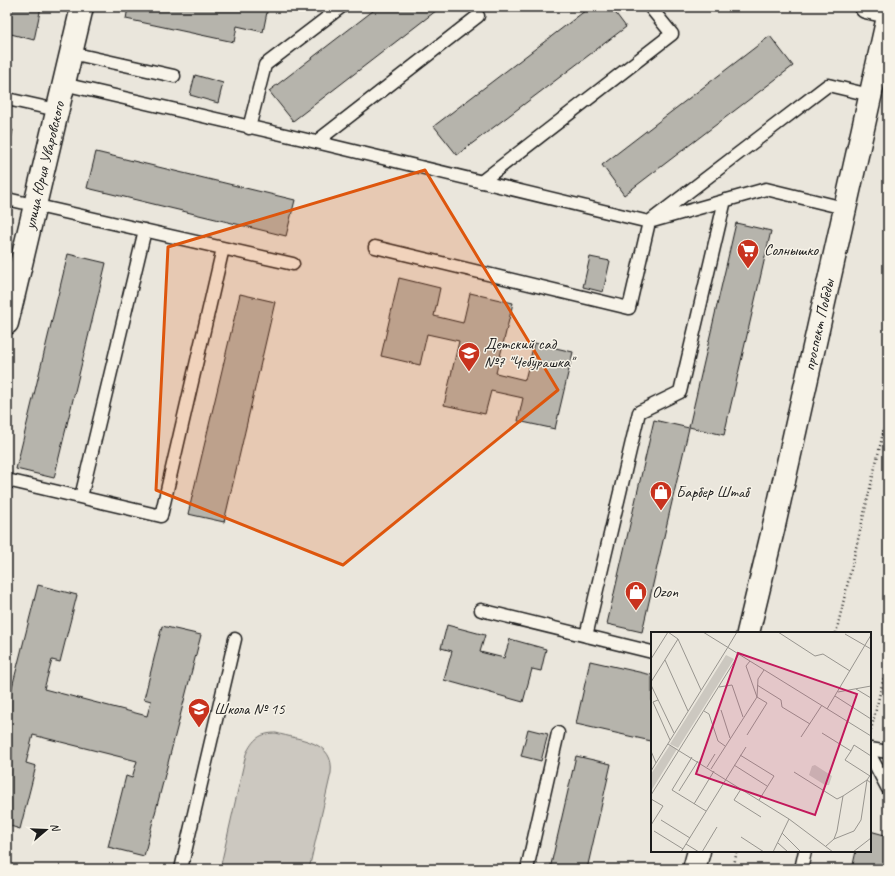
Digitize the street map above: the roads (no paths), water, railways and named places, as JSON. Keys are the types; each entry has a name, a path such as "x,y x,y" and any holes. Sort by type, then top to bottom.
{"main road":[{"name":"улица Юрия Уваровского","path":"7,323 82,7"},
{"path":"866,7 888,12"},
{"name":"проспект Победы","path":"748,632 773,530 888,17"},
{"path":"694,869 698,852"}],"lane":[{"path":"249,128 265,66 341,7"},
{"path":"481,182 672,34 650,7"},
{"path":"316,142 478,16"},
{"path":"71,53 174,76"},
{"path":"63,84 249,128 316,142 649,222 766,189 844,208"},
{"path":"376,246 629,308 649,222 828,85 870,95"},
{"path":"7,99 57,110"},
{"path":"7,199 293,264"},
{"path":"586,636 639,412 680,392 725,200"},
{"path":"81,497 145,230"},
{"path":"7,480 161,516 223,248"},
{"path":"481,610 651,652"},
{"path":"181,869 235,639"},
{"path":"527,869 558,733"},
{"path":"871,749 888,752"},
{"path":"871,756 888,789"},
{"path":"801,869 805,852"}],"place":[{"name":"Солнышко","path":"748,270"},
{"name":"Детский сад №7 \"Чебурашка\"","path":"469,372"},
{"name":"Барбер Штаб","path":"661,512"},
{"name":"Ozon","path":"636,612"},
{"name":"Школа № 15","path":"199,728"}]}
